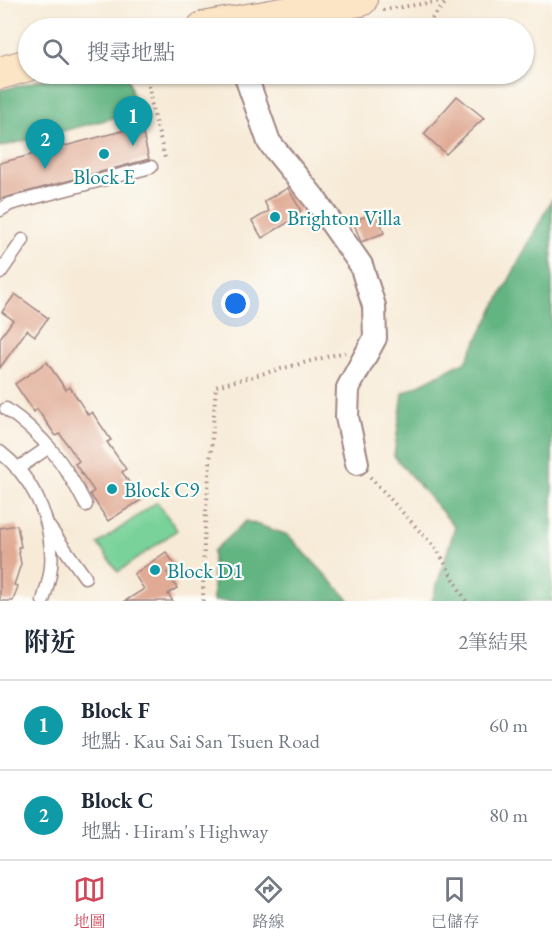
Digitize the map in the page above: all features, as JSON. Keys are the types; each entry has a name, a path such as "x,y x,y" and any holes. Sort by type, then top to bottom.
{"main road":[{"path":"274,18 361,0"},
{"path":"0,73 18,67"}],"street":[{"path":"249,84 269,142 314,198 361,265 374,306 375,336 348,388 346,417 357,463"}],"lane":[{"path":"0,210 10,204 152,167"},
{"path":"0,273 23,240"},
{"path":"6,409 28,424 49,447 75,485 86,506"},
{"path":"17,469 49,447"},
{"path":"0,452 17,469 40,505 48,525 85,578"},
{"path":"43,601 50,578 52,552 48,525"}],"path":[{"path":"432,18 447,0"},
{"path":"149,84 166,164 152,167"},
{"path":"203,601 204,539 216,386 346,351 375,336"},
{"path":"357,463 438,551 466,601"}],"green space":[{"path":"24,84 130,84 137,112 0,147 0,90"},
{"path":"552,199 552,601 432,601 455,527 394,456 403,393 466,361"},
{"path":"157,502 177,530 118,572 98,544"},
{"path":"246,521 288,535 350,601 213,601 213,551"}],"building":[{"path":"457,96 484,118 446,154 424,134"},
{"path":"141,126 149,159 0,199 0,163"},
{"name":"Brighton Villa","path":"288,188 301,211 292,216 294,219 262,238 252,221 269,211 264,201"},
{"path":"377,212 384,233 361,242 353,221"},
{"path":"15,294 48,318 35,336 27,330 0,368 0,338 13,320 2,312"},
{"path":"47,362 66,390 70,387 88,415 92,412 111,440 107,442 126,469 122,472 141,500 108,521 90,494 94,491 75,464 79,461 60,434 56,436 37,409 34,412 15,384"},
{"path":"17,525 21,564 14,585 18,586 13,601 0,601 0,528"},
{"path":"166,552 176,566 167,573 177,588 168,594 173,601 125,601 144,589 134,574"}],"place":[{"name":"Block F","path":"133,146"},
{"name":"Block E","path":"104,154"},
{"name":"Block C","path":"45,169"},
{"name":"Brighton Villa","path":"275,217"},
{"name":"Block C9","path":"112,489"},
{"name":"Block D1","path":"155,570"}]}
